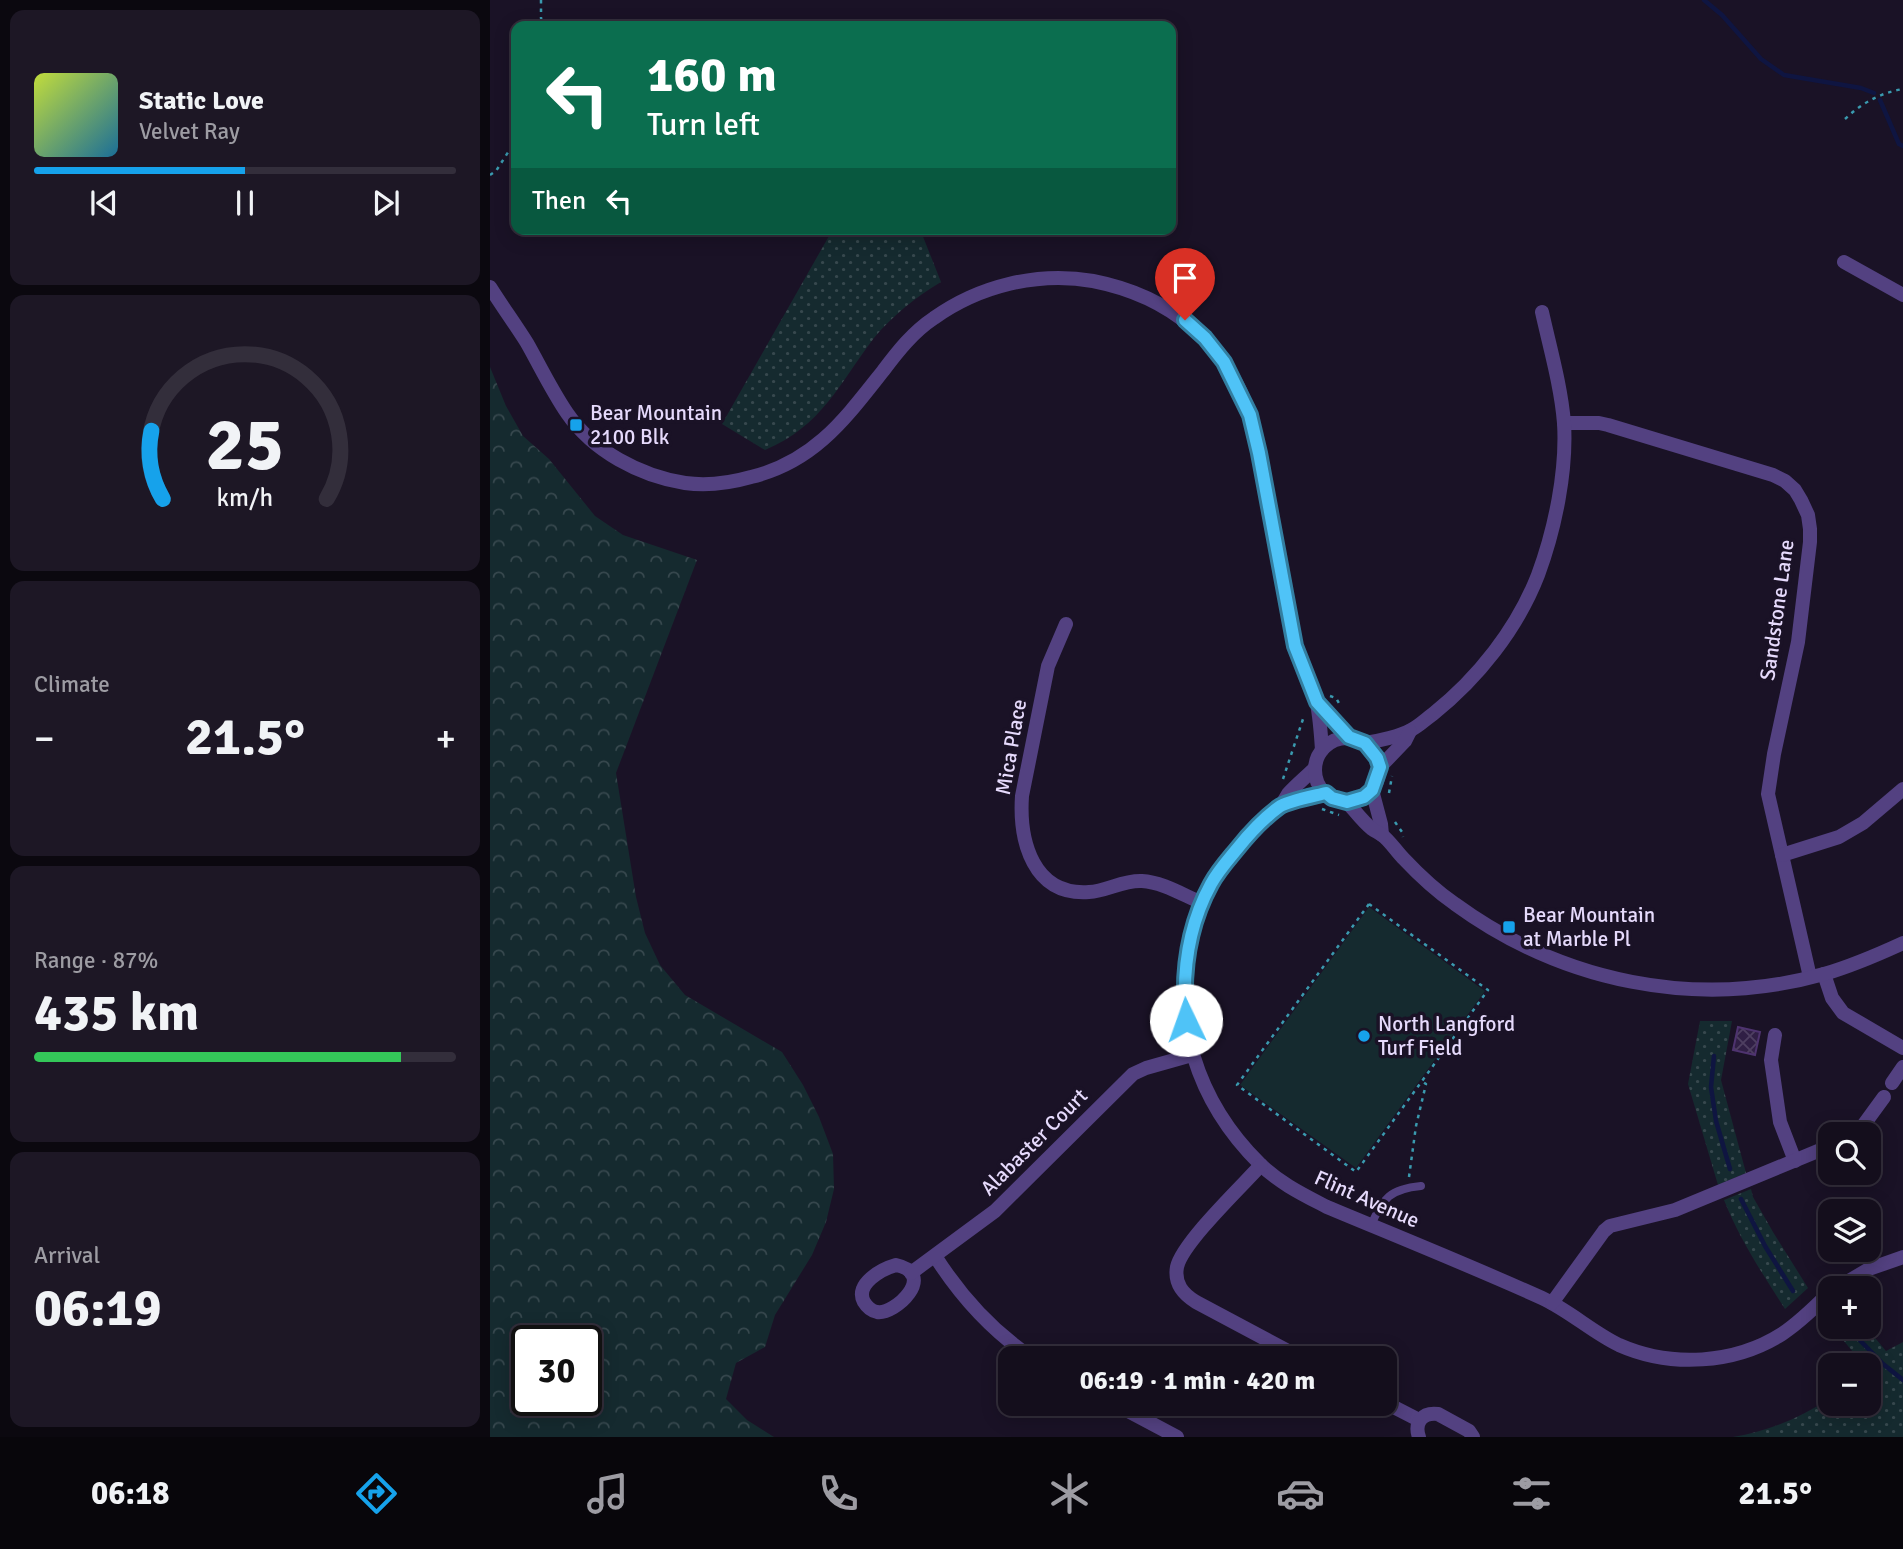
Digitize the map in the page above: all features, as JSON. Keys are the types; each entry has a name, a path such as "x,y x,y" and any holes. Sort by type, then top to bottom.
{"street":[{"path":"1844,262 1903,295"},
{"path":"490,287 523,336 568,415 584,433 621,461 646,473 668,480 698,484 734,481 761,475 790,463 813,449 834,431 915,333 933,318 976,294 1000,285 1057,278 1111,285 1136,292 1163,306 1185,320 1205,338 1224,362 1250,415 1293,639 1322,750"},
{"path":"1365,743 1409,731 1457,694 1505,637 1529,594 1555,520 1561,484 1564,423 1542,313"},
{"name":"Sandstone Lane","path":"1564,423 1608,425 1773,475 1785,481 1801,500 1808,515 1810,542 1798,642 1768,794 1782,855 1817,975 1843,1013 1903,1048"},
{"name":"Mica Place","path":"1066,624 1048,666 1022,796 1023,829 1032,861 1042,876 1057,887 1074,892 1093,892 1123,882 1149,881 1202,903"},
{"path":"1312,705 1349,737 1365,743 1386,771"},
{"path":"1349,737 1337,739 1322,750 1315,768 1317,781 1326,793 1332,798 1347,802 1364,797 1372,790 1409,731"},
{"name":"Flint Avenue","path":"1315,768 1288,795 1282,805 1243,841 1212,884 1202,903 1186,958 1186,1020 1192,1055 1220,1116 1261,1165 1303,1195 1552,1303 1599,1334 1638,1353 1661,1358 1712,1359 1759,1347 1803,1319 1818,1304"},
{"path":"1782,855 1839,836 1863,823 1903,789"},
{"path":"1372,790 1381,824 1381,835"},
{"name":"Flint Avenue","path":"1282,805 1326,793"},
{"path":"1347,802 1371,829 1381,835 1424,879 1470,915 1522,946 1578,969 1638,984 1704,990 1769,985 1853,964 1903,943"},
{"path":"1775,1035 1771,1060 1780,1122 1796,1161"},
{"name":"Alabaster Court","path":"911,1273 995,1211 1133,1074 1192,1055"},
{"path":"1892,1083 1903,1067"},
{"path":"1866,1122 1884,1097"},
{"path":"1552,1303 1610,1226 1675,1210 1818,1151"},
{"path":"1261,1165 1186,1248 1177,1267 1177,1278 1179,1288 1186,1296 1278,1346"},
{"path":"934,1256 962,1296 982,1318 1017,1346"},
{"path":"1857,1276 1903,1257"},
{"path":"1397,1409 1419,1420"},
{"path":"1419,1437 1419,1420 1427,1414 1437,1414 1469,1431 1474,1437"},
{"path":"1138,1416 1177,1437"}],"lane":[{"path":"1371,1225 1386,1198 1395,1192 1421,1186"}],"path":[{"path":"541,0 542,21"},
{"path":"1845,119 1858,107 1877,97 1903,89"},
{"path":"490,176 511,148"},
{"path":"1336,698 1344,712"},
{"path":"1282,782 1312,705"},
{"path":"1386,771 1390,780 1388,798"},
{"path":"1319,809 1331,811 1346,819"},
{"path":"1369,904 1488,990 1421,1081 1356,1172 1237,1085 1369,904"},
{"path":"1407,1188 1416,1126 1426,1084 1421,1081"}],"green space":[{"path":"830,235 922,235 941,282 905,307 881,330 815,416 785,440 765,450 722,424"},
{"path":"490,367 506,406 523,436 549,459 595,516 623,535 697,560 616,773 636,897 645,933 660,965 685,995 782,1052 819,1117 833,1154 834,1189 826,1222 812,1255 775,1315 765,1347 736,1363 726,1399 747,1420 774,1437 490,1437"},
{"name":"North Langford Turf Field","path":"1369,907 1485,991 1356,1168 1240,1085"},
{"path":"1700,1021 1732,1021 1721,1080 1746,1173 1718,1185 1688,1084"},
{"path":"1751,1189 1773,1232 1808,1288 1785,1309 1744,1243 1724,1200"},
{"path":"1842,1339 1876,1339 1886,1351 1903,1342 1903,1437 1733,1437 1784,1423 1818,1406 1818,1416 1881,1416 1881,1353 1854,1353"}],"building":[{"path":"1738,1027 1760,1032 1755,1055 1733,1050"}],"waterway":[{"path":"1704,0 1722,15 1761,59 1784,75 1861,88 1874,93"},
{"path":"1880,100 1899,144 1903,146"},
{"path":"1714,1056 1711,1087 1716,1121 1730,1169"},
{"path":"1741,1199 1765,1246 1793,1291"},
{"path":"1859,1339 1903,1380"}],"place":[{"name":"Bear Mountain 2100 Blk","path":"576,425"},
{"name":"Bear Mountain at Marble Pl","path":"1509,927"},
{"name":"North Langford Turf Field","path":"1364,1036"}],"route":[{"path":"1185,320 1205,338 1224,362 1250,415 1295,646 1317,702 1349,737 1365,743 1372,750 1380,767 1372,790 1364,797 1347,802 1332,798 1326,793 1282,805 1243,841 1225,864 1202,903 1186,958 1186,1020"}]}
